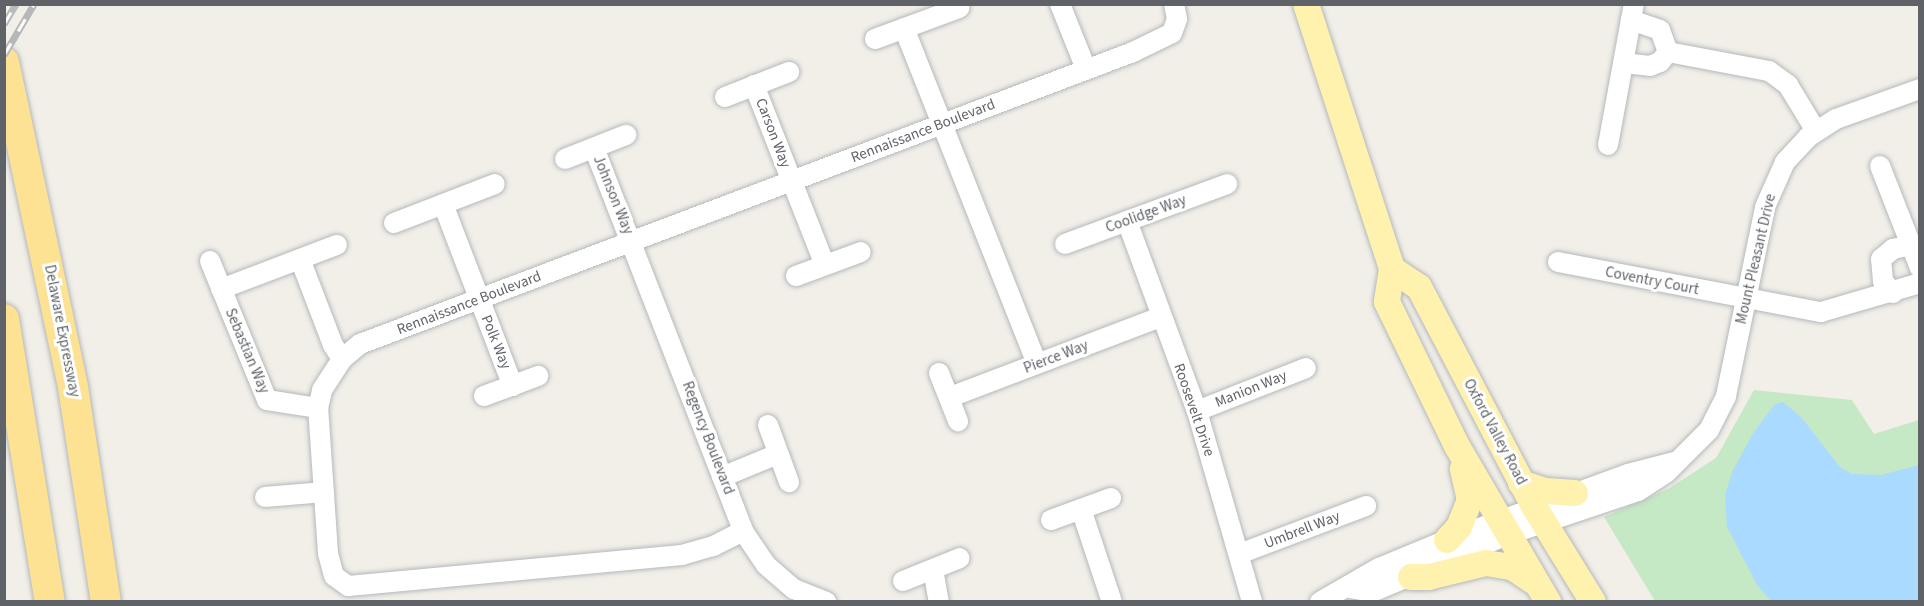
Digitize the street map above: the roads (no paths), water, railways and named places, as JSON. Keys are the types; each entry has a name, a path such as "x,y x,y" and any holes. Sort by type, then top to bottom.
{"highway":[{"name":"Delaware Expressway","path":"4,62 15,104 73,387 106,602"},
{"path":"4,319 24,423 50,602"}],"main road":[{"path":"1306,4 1392,269 1387,302 1457,446 1542,592"},
{"name":"Oxford Valley Road","path":"1392,269 1419,287 1521,483 1593,602"},
{"path":"1447,540 1459,527 1470,500 1457,446"},
{"path":"1521,483 1546,491 1575,493"},
{"path":"1411,577 1429,577 1486,563 1512,567 1542,592"}],"street":[{"path":"1060,4 1086,69"},
{"name":"Rennaissance Boulevard","path":"743,531 713,546 682,555 348,586 334,576 324,492 318,408 322,390 342,359 360,344 1086,69 1172,33 1177,19 1174,4"},
{"path":"875,39 959,8"},
{"path":"1608,145 1633,12 1660,30 1668,52"},
{"path":"904,28 1037,364"},
{"path":"1623,63 1650,66 1660,62 1668,52"},
{"path":"1668,52 1769,70 1788,85 1816,130"},
{"path":"725,97 789,72"},
{"name":"Carson Way","path":"754,85 825,265"},
{"name":"Mount Pleasant Drive","path":"1503,528 1539,515 1638,491 1654,483 1709,430 1719,414 1747,300 1769,195 1785,162 1816,130 1851,113 1920,89"},
{"path":"565,159 626,135"},
{"name":"Johnson Way","path":"594,148 632,241"},
{"path":"1880,166 1920,268"},
{"path":"394,223 495,183"},
{"name":"Coolidge Way","path":"1065,244 1227,184"},
{"name":"Polk Way","path":"443,204 513,386"},
{"name":"Roosevelt Drive","path":"1127,221 1197,411 1252,602"},
{"name":"Regency Boulevard","path":"632,241 743,531 766,565 794,589 826,602"},
{"name":"Sebastian Way","path":"221,289 337,245"},
{"path":"1893,293 1883,281 1881,259 1893,249 1912,245"},
{"path":"796,276 861,252"},
{"path":"300,259 333,345 342,359"},
{"name":"Sebastian Way","path":"210,261 267,400 318,408"},
{"name":"Coventry Court","path":"1558,262 1747,300 1821,312 1920,284"},
{"name":"Pierce Way","path":"950,397 1161,317"},
{"name":"Manion Way","path":"1197,411 1306,368"},
{"path":"939,373 958,421"},
{"path":"484,396 538,376"},
{"path":"768,425 789,482"},
{"path":"722,477 778,454"},
{"name":"Mount Pleasant Drive","path":"1539,515 1575,493 1677,461"},
{"path":"265,497 324,492"},
{"path":"1051,520 1111,498"},
{"name":"Umbrell Way","path":"1239,554 1366,506"},
{"path":"1081,509 1112,602"},
{"path":"1320,602 1350,588 1379,568 1447,540 1503,528"},
{"path":"1350,588 1372,592 1411,577 1503,528"},
{"path":"903,580 960,558"},
{"path":"933,569 939,602"}],"water":[{"path":"1783,402 1801,417 1840,467 1852,474 1881,475 1919,465 1919,601 1771,601 1757,585 1727,527 1725,495 1733,470 1754,432 1775,404"}],"railway":[{"path":"4,24 16,4"},
{"path":"4,55 34,4"}]}
